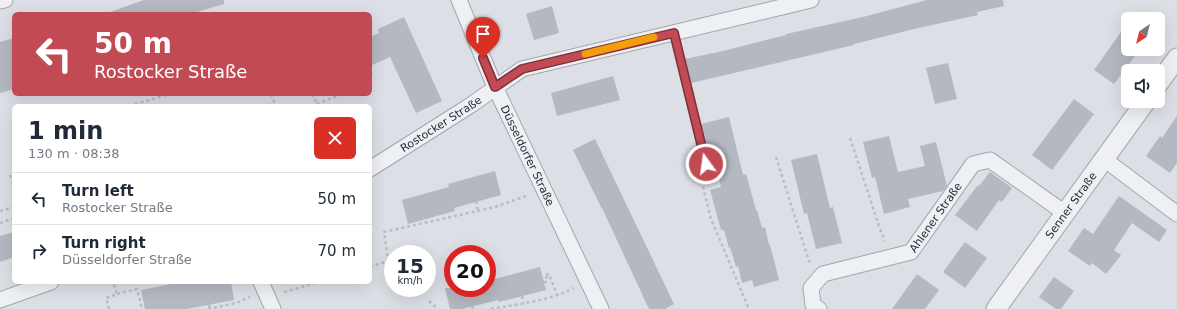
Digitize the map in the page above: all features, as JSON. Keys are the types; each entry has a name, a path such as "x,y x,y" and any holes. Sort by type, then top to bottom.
{"street":[{"path":"0,1 4,0"},
{"name":"Düsseldorfer Straße","path":"459,0 495,87 602,309"},
{"name":"Rostocker Straße","path":"372,168 471,105 522,69 674,33 753,6 811,0"},
{"path":"1165,74 1177,58"},
{"name":"Senner Straße","path":"996,309 1141,108"},
{"path":"1104,159 1177,214"},
{"name":"Ahlener Straße","path":"823,274 911,252 973,164 990,160 1065,213"},
{"path":"819,309 814,305 811,288 823,274"},
{"path":"0,300 46,284"}],"lane":[{"path":"674,33 706,164"}],"path":[{"path":"136,104 163,96"},
{"path":"313,96 317,104 336,96"},
{"path":"850,138 880,229 891,257"},
{"path":"776,157 809,261 823,274"},
{"path":"700,172 711,219 749,309"},
{"path":"10,175 12,181"},
{"path":"372,266 388,262 384,232 435,219 495,207 544,189"},
{"path":"476,202 478,211"},
{"path":"0,211 12,208"},
{"path":"0,223 12,219"},
{"path":"544,282 547,282 546,275 549,274 557,295"},
{"path":"491,309 546,299 588,280"},
{"path":"114,284 118,294"},
{"path":"209,305 209,309 310,284"},
{"path":"109,309 106,298 137,289 142,309"},
{"path":"522,296 524,303"},
{"path":"429,301 438,309"}],"building":[{"path":"144,0 224,0 224,4 197,12 110,12"},
{"path":"927,0 1003,0 1004,6 977,12 978,15 691,83 685,59 863,17"},
{"path":"552,6 559,33 534,40 526,14"},
{"path":"404,17 442,101 416,113 390,57 372,65 372,36 379,33 378,29"},
{"path":"1121,32 1121,56 1135,56 1129,64 1121,64 1121,75 1114,84 1094,70"},
{"path":"12,39 12,90 0,93 0,42"},
{"path":"948,63 957,99 935,104 926,68"},
{"path":"613,76 620,100 557,116 551,93"},
{"path":"1074,99 1094,114 1052,170 1032,155"},
{"path":"1177,116 1177,163 1170,173 1146,156 1160,136 1162,138"},
{"path":"729,117 743,175 746,174 762,228 765,227 779,280 754,287 752,280 742,283 738,266 736,267 724,230 721,230 710,190 721,187 714,160 710,161 701,124"},
{"path":"889,136 898,172 925,166 920,146 936,142 947,186 943,191 908,199 910,207 884,214 875,177 872,178 863,142"},
{"path":"595,139 674,304 665,309 649,309 573,150"},
{"path":"817,154 830,208 833,207 842,243 816,249 807,213 804,214 791,160"},
{"path":"495,171 501,195 454,208 455,211 408,224 402,200 449,187 448,184"},
{"path":"990,172 1012,188 1002,202 999,200 977,231 955,215"},
{"path":"1119,196 1167,230 1159,242 1132,223 1114,250 1121,255 1106,274 1092,263 1090,266 1068,251 1084,228 1093,234"},
{"path":"12,233 12,258 0,262 0,236"},
{"path":"965,242 987,258 965,288 943,272"},
{"path":"540,267 546,290 499,302 498,300 462,309 450,309 447,297 496,297 496,279"},
{"path":"917,274 939,290 925,309 892,309"},
{"path":"1054,277 1074,291 1061,309 1056,309 1039,297"},
{"path":"171,284 231,284 234,300 187,309 145,309 141,290"}],"slow traffic":[{"path":"585,54 654,37"}],"route":[{"path":"483,58 495,87 522,69 674,33 706,164"}]}
